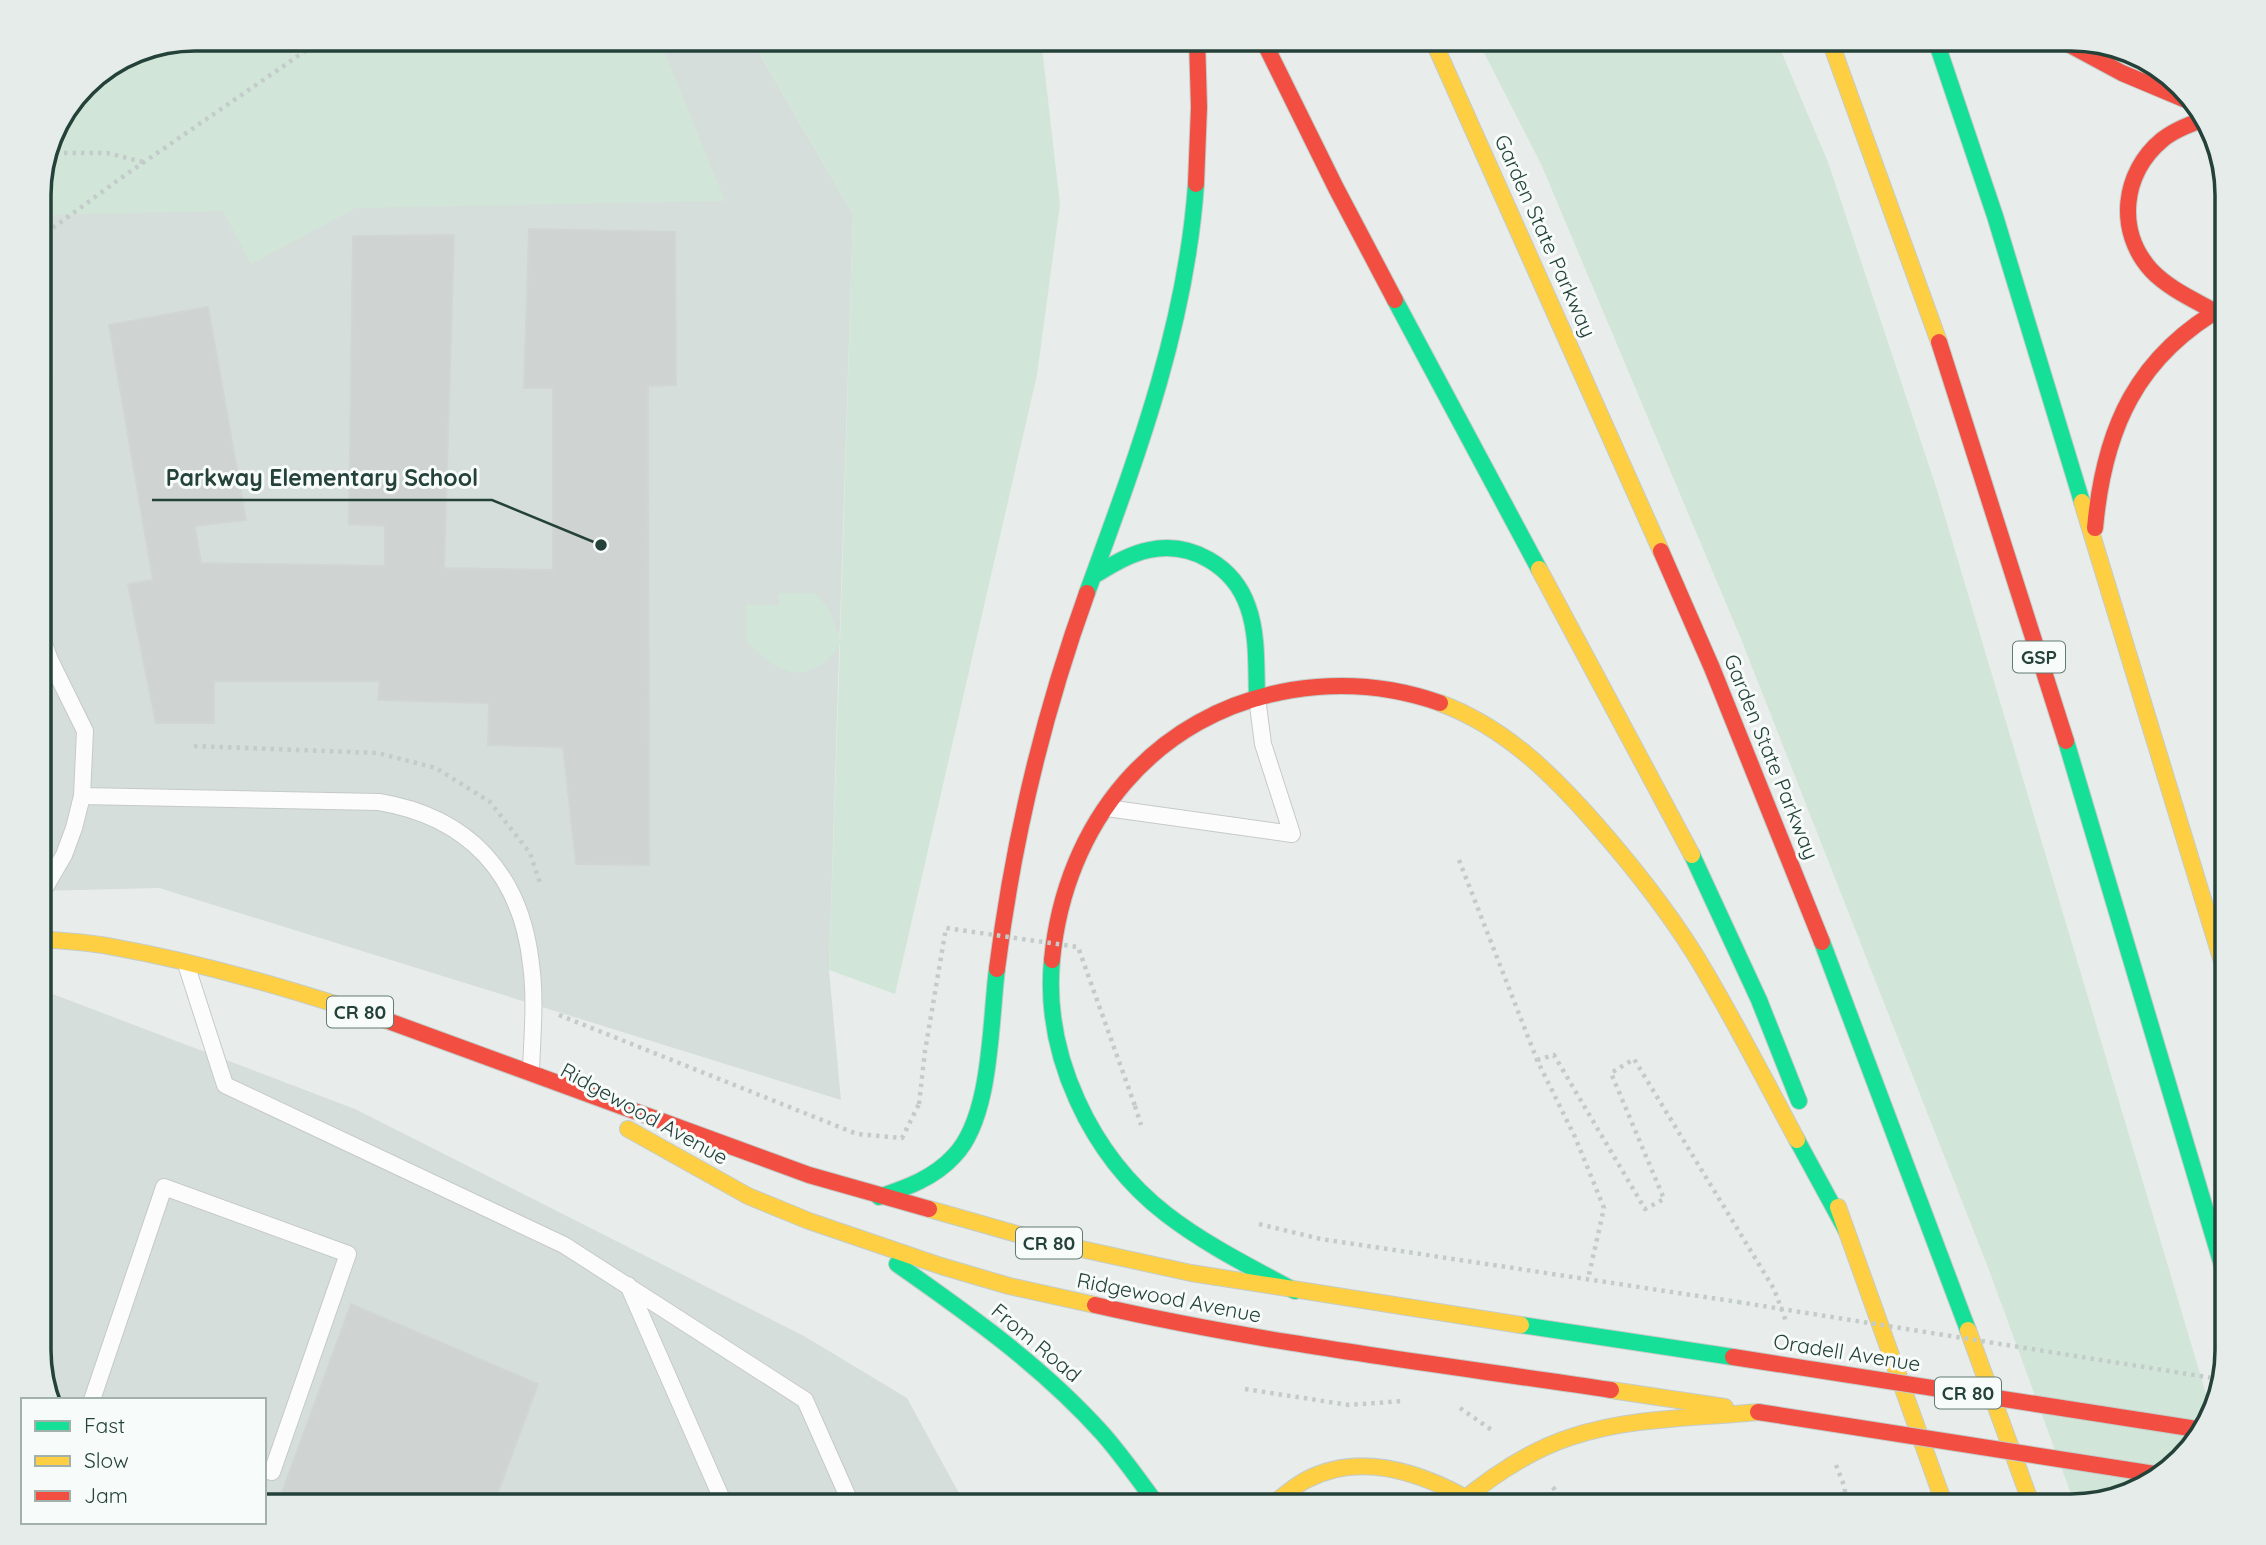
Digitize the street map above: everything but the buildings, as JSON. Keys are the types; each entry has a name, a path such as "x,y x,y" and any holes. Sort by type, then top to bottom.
{"main road":[{"path":"879,1197 904,1189 952,1160 968,1138 979,1113 998,953 1027,797 1047,717 1071,641 1139,455 1179,311 1191,237 1198,155 1198,51"},
{"path":"1268,51 1336,188 1691,854 1759,1000 1807,1123 1940,1494"},
{"name":"Garden State Parkway","path":"1438,51 1627,471 1795,870 1946,1268 2027,1494"},
{"name":"GSP","path":"1834,51 1872,152 2014,572 2215,1239"},
{"path":"1939,51 1995,216 2215,936"},
{"path":"2080,51 2142,84 2175,96"},
{"path":"2195,123 2177,129 2156,143 2141,160 2131,181 2127,202 2128,224 2133,243 2156,276 2215,305"},
{"path":"2094,544 2097,497 2105,459 2116,425 2133,392 2154,363 2178,338 2215,312"},
{"path":"1095,575 1114,563 1153,549 1175,548 1200,554 1224,568 1240,588 1248,607 1254,632 1257,698"},
{"path":"1295,1291 1204,1240 1147,1198 1117,1164 1094,1130 1075,1094 1061,1057 1052,1021 1050,951 1070,875 1084,840 1104,807 1131,774 1157,749 1211,715 1257,698 1338,685 1410,693 1448,706 1484,724 1519,747 1553,776 1623,857 1693,952 1846,1230"},
{"name":"Ridgewood Avenue","path":"51,940 110,946 185,961 342,1006 809,1175 1031,1238 1107,1256 1295,1291 1733,1357"},
{"name":"Ridgewood Avenue","path":"531,1075 748,1196 809,1221 1009,1286 1160,1320 1758,1412"},
{"name":"From Road","path":"861,1238 976,1319 1069,1397 1113,1444 1149,1494"},
{"name":"Oradell Avenue","path":"1733,1357 2192,1428"},
{"path":"1479,1494 1527,1458 1547,1446 1574,1436 1608,1429 1758,1412"},
{"name":"CR 80","path":"1758,1412 2146,1473"},
{"path":"1286,1494 1312,1477 1339,1468 1363,1465 1414,1473 1441,1484 1454,1494"}],"lane":[{"path":"51,662 85,731 82,796 64,855 51,877"},
{"path":"1104,807 1292,834 1263,744 1257,698"},
{"path":"82,796 343,799 401,806 430,815 453,827 477,846 499,870 515,898 527,934 532,967 531,1075"},
{"path":"185,961 225,1085 564,1245 804,1400 846,1494"},
{"path":"93,1398 164,1187 348,1254 272,1472 266,1470"},
{"path":"628,1285 718,1494"}],"path":[{"path":"51,229 305,51"},
{"path":"58,153 107,153 144,163"},
{"path":"1459,860 1537,1060 1575,1137 1604,1208 1588,1279"},
{"path":"533,1003 857,1134 902,1139 919,1104 925,1051 946,928 1077,947 1142,1127"},
{"path":"1537,1060 1554,1055 1645,1209 1664,1199 1611,1073 1634,1059 1774,1289 1787,1326"},
{"path":"1257,1223 1321,1239 2212,1378"},
{"path":"1245,1389 1349,1405 1404,1401"},
{"path":"1456,1406 1511,1444 1546,1476 1557,1494"},
{"path":"1836,1463 1845,1494"}],"shaded area":[{"path":"758,51 853,214 829,970 841,1100 159,888 51,891 51,186 62,140 81,107 115,75 149,58 176,52"},
{"path":"51,993 355,1109 804,1336 907,1398 959,1494 266,1494 266,1398 59,1398 51,1359"}],"green space":[{"path":"664,51 725,201 356,208 251,264 223,211 51,215 52,176 62,140 70,123 93,93 115,75 149,58 176,52"},
{"path":"758,51 1042,51 1060,204 1037,375 895,994 829,970 840,644 818,667 796,673 775,665 746,640 746,605 779,605 779,593 815,593 829,609 840,640 853,214"},
{"path":"1483,51 1781,51 1828,162 1937,490 2207,1396 2191,1430 2173,1452 2143,1475 2126,1483 2090,1493 2071,1494 1989,1270 1741,639 1541,164"}],"traffic: fast":[{"path":"1939,51 1995,216 2082,502"},
{"path":"1087,593 1140,443 1170,341 1182,290 1196,184"},
{"path":"1395,300 1539,569"},
{"path":"1095,575 1135,554 1165,548 1195,553 1222,569 1241,592 1251,618 1256,652 1257,698"},
{"path":"2066,741 2215,1242"},
{"path":"1692,855 1759,1000 1799,1101"},
{"path":"1822,942 1968,1330"},
{"path":"1052,960 1051,996 1055,1032 1064,1067 1078,1101 1115,1163 1139,1190 1181,1225 1295,1291"},
{"path":"879,1197 929,1176 946,1164 966,1139 976,1118 987,1068 997,969"},
{"path":"1797,1140 1846,1230"},
{"path":"897,1264 978,1323 1056,1386 1103,1434 1149,1494"},
{"path":"1521,1325 1733,1357"}],"traffic: slow":[{"path":"1438,51 1661,551"},
{"path":"1834,51 1939,342"},
{"path":"2082,502 2215,939"},
{"path":"1539,569 1692,855"},
{"path":"1440,703 1485,725 1524,753 1560,786 1621,853 1694,953 1797,1140"},
{"path":"51,940 104,945 219,970 391,1022"},
{"path":"628,1129 748,1196 809,1221 1009,1286 1095,1305"},
{"path":"1838,1207 1941,1494"},
{"path":"929,1209 1031,1238 1191,1273 1521,1325"},
{"path":"1968,1330 2028,1494"},
{"path":"1611,1390 1725,1407"},
{"path":"1471,1494 1510,1466 1540,1450 1594,1430 1664,1419 1758,1412"},
{"path":"1286,1494 1306,1480 1326,1472 1367,1466 1408,1473 1458,1494"}],"traffic: jam":[{"path":"1196,184 1199,107 1197,51"},
{"path":"1268,51 1395,300"},
{"path":"2082,52 2122,73 2174,95"},
{"path":"2195,122 2162,140 2138,169 2128,203 2129,220 2132,238 2151,270 2173,288 2214,311"},
{"path":"2095,528 2107,458 2117,427 2131,398 2148,371 2170,347 2215,313"},
{"path":"1939,342 2066,741"},
{"path":"1661,551 1712,668 1822,942"},
{"path":"997,969 1021,826 1043,732 1087,593"},
{"path":"1052,960 1060,910 1076,863 1097,820 1125,782 1159,749 1198,723 1243,703 1292,690 1329,686 1385,689 1440,703"},
{"path":"391,1022 809,1175 929,1209"},
{"path":"1095,1305 1288,1342 1611,1390"},
{"path":"1733,1357 2192,1428"},
{"path":"1758,1412 2146,1473"}],"place":[{"name":"Parkway Elementary School","path":"601,545"}]}
